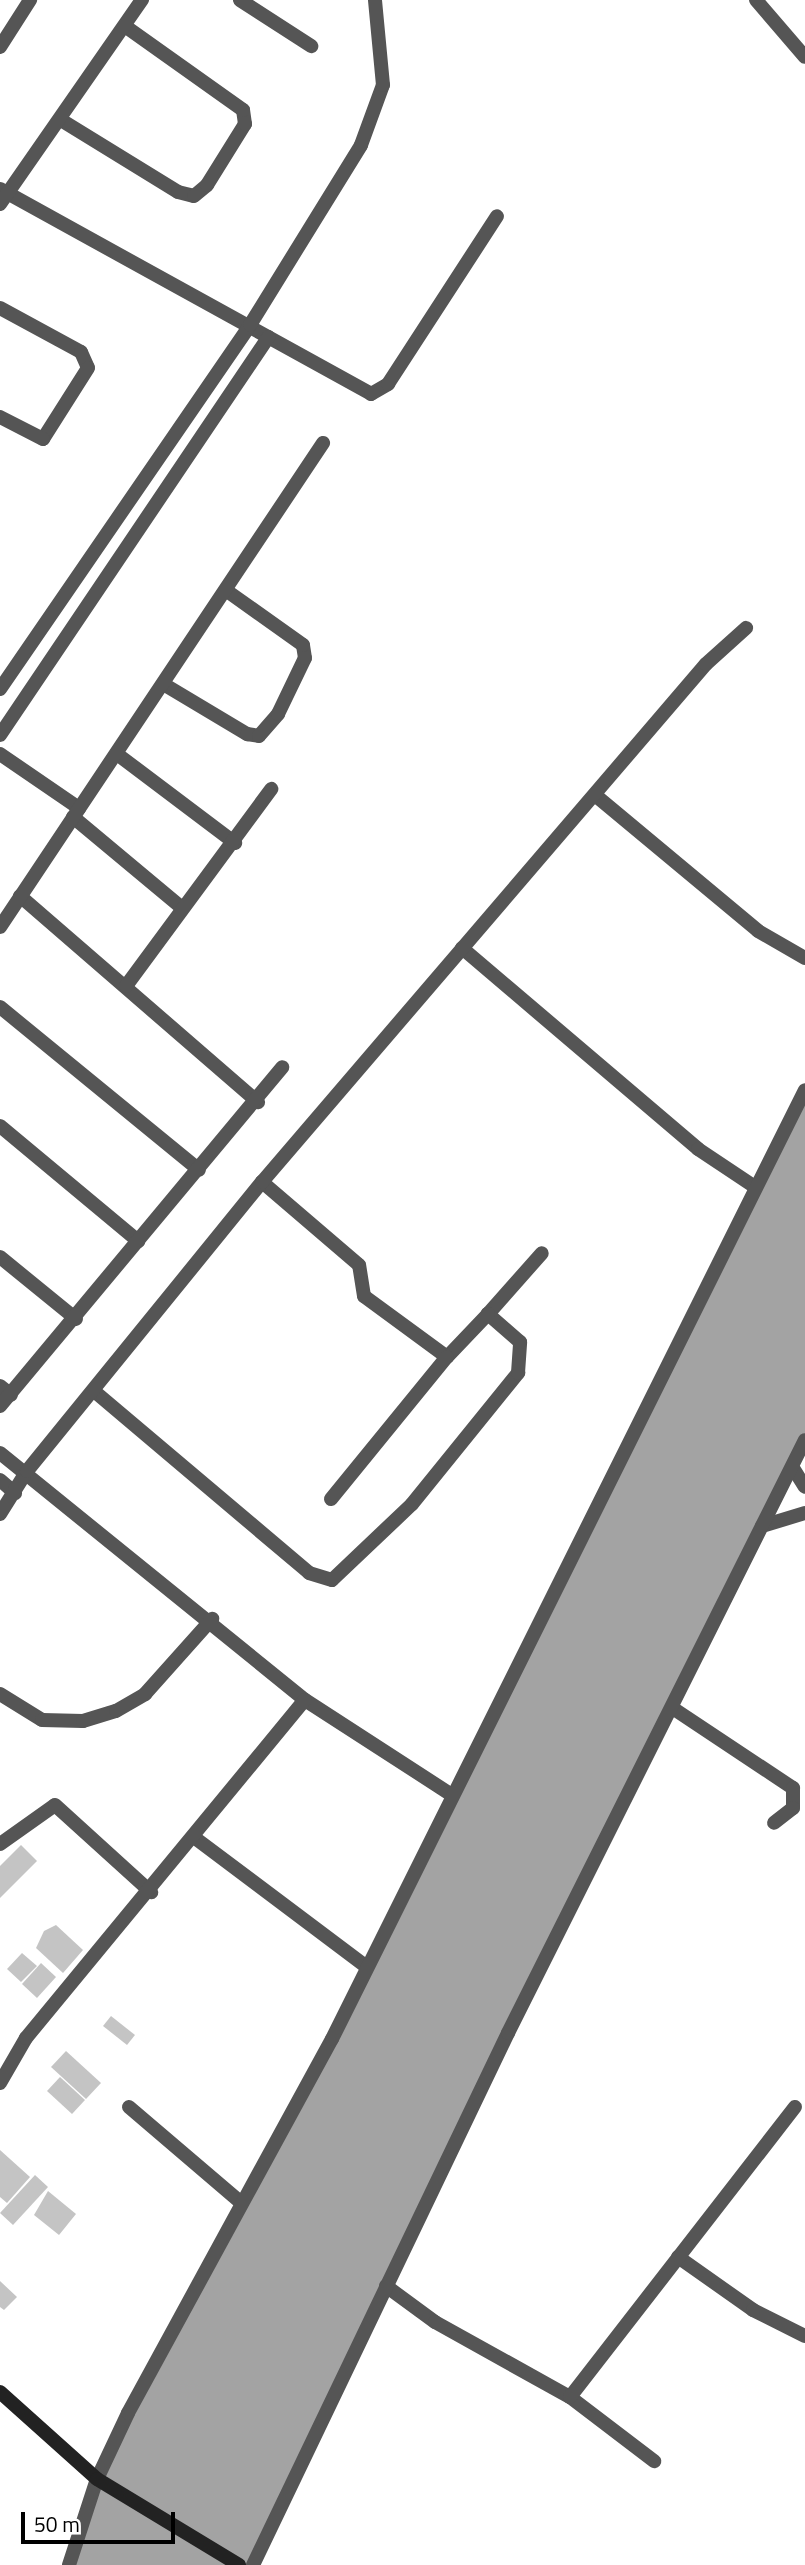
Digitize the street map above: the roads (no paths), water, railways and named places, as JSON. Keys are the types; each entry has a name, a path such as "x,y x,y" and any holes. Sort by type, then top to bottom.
{"street":[{"path":"0,47 30,0"},
{"path":"142,0 61,120 2,195 250,325 371,394 380,392 497,216"},
{"path":"240,0 311,46"},
{"path":"0,689 250,325 374,120 383,85 375,0"},
{"path":"756,0 805,57"},
{"path":"61,120 178,192 194,196 207,185 245,124 243,110 125,26"},
{"path":"0,308 81,352 88,368 43,439 0,417"},
{"path":"0,735 268,337"},
{"path":"0,927 165,685 323,443"},
{"path":"165,685 247,734 259,736 274,720 305,658 303,645 227,591"},
{"path":"0,1514 27,1471 262,1182 706,664 746,628"},
{"path":"0,754 76,813 181,907"},
{"path":"117,754 235,843"},
{"path":"126,986 181,907 235,843 271,789"},
{"path":"595,795 758,931 805,958"},
{"path":"20,895 258,1102"},
{"path":"462,948 698,1149 755,1187"},
{"path":"0,1007 199,1170"},
{"path":"0,1406 6,1390 76,1319 138,1241 258,1102 282,1067"},
{"path":"69,2565 97,2479 239,2201 367,1967 452,1795 523,1665 755,1187 805,1090"},
{"path":"0,1126 138,1241"},
{"path":"262,1182 359,1265 364,1296 447,1357"},
{"path":"331,1499 447,1357 542,1253"},
{"path":"0,1257 76,1319"},
{"path":"94,1391 309,1573 332,1580 412,1504 518,1373 520,1342 488,1314"},
{"path":"253,2565 386,2286 805,1440"},
{"path":"0,1453 27,1471 212,1619 305,1700 452,1795"},
{"path":"793,1468 805,1487"},
{"path":"0,1480 15,1493"},
{"path":"762,1526 805,1513"},
{"path":"0,1694 42,1720 83,1721 116,1711 145,1694 212,1619"},
{"path":"0,2082 26,2038 195,1838 305,1700"},
{"path":"674,1709 793,1788 793,1808 774,1823"},
{"path":"0,1844 55,1805 150,1892"},
{"path":"195,1838 367,1967"},
{"path":"129,2107 239,2201"},
{"path":"570,2397 795,2107"},
{"path":"678,2257 753,2310 805,2336"},
{"path":"386,2286 435,2322 570,2397 654,2461"},
{"path":"0,2392 97,2479 237,2563"}]}
